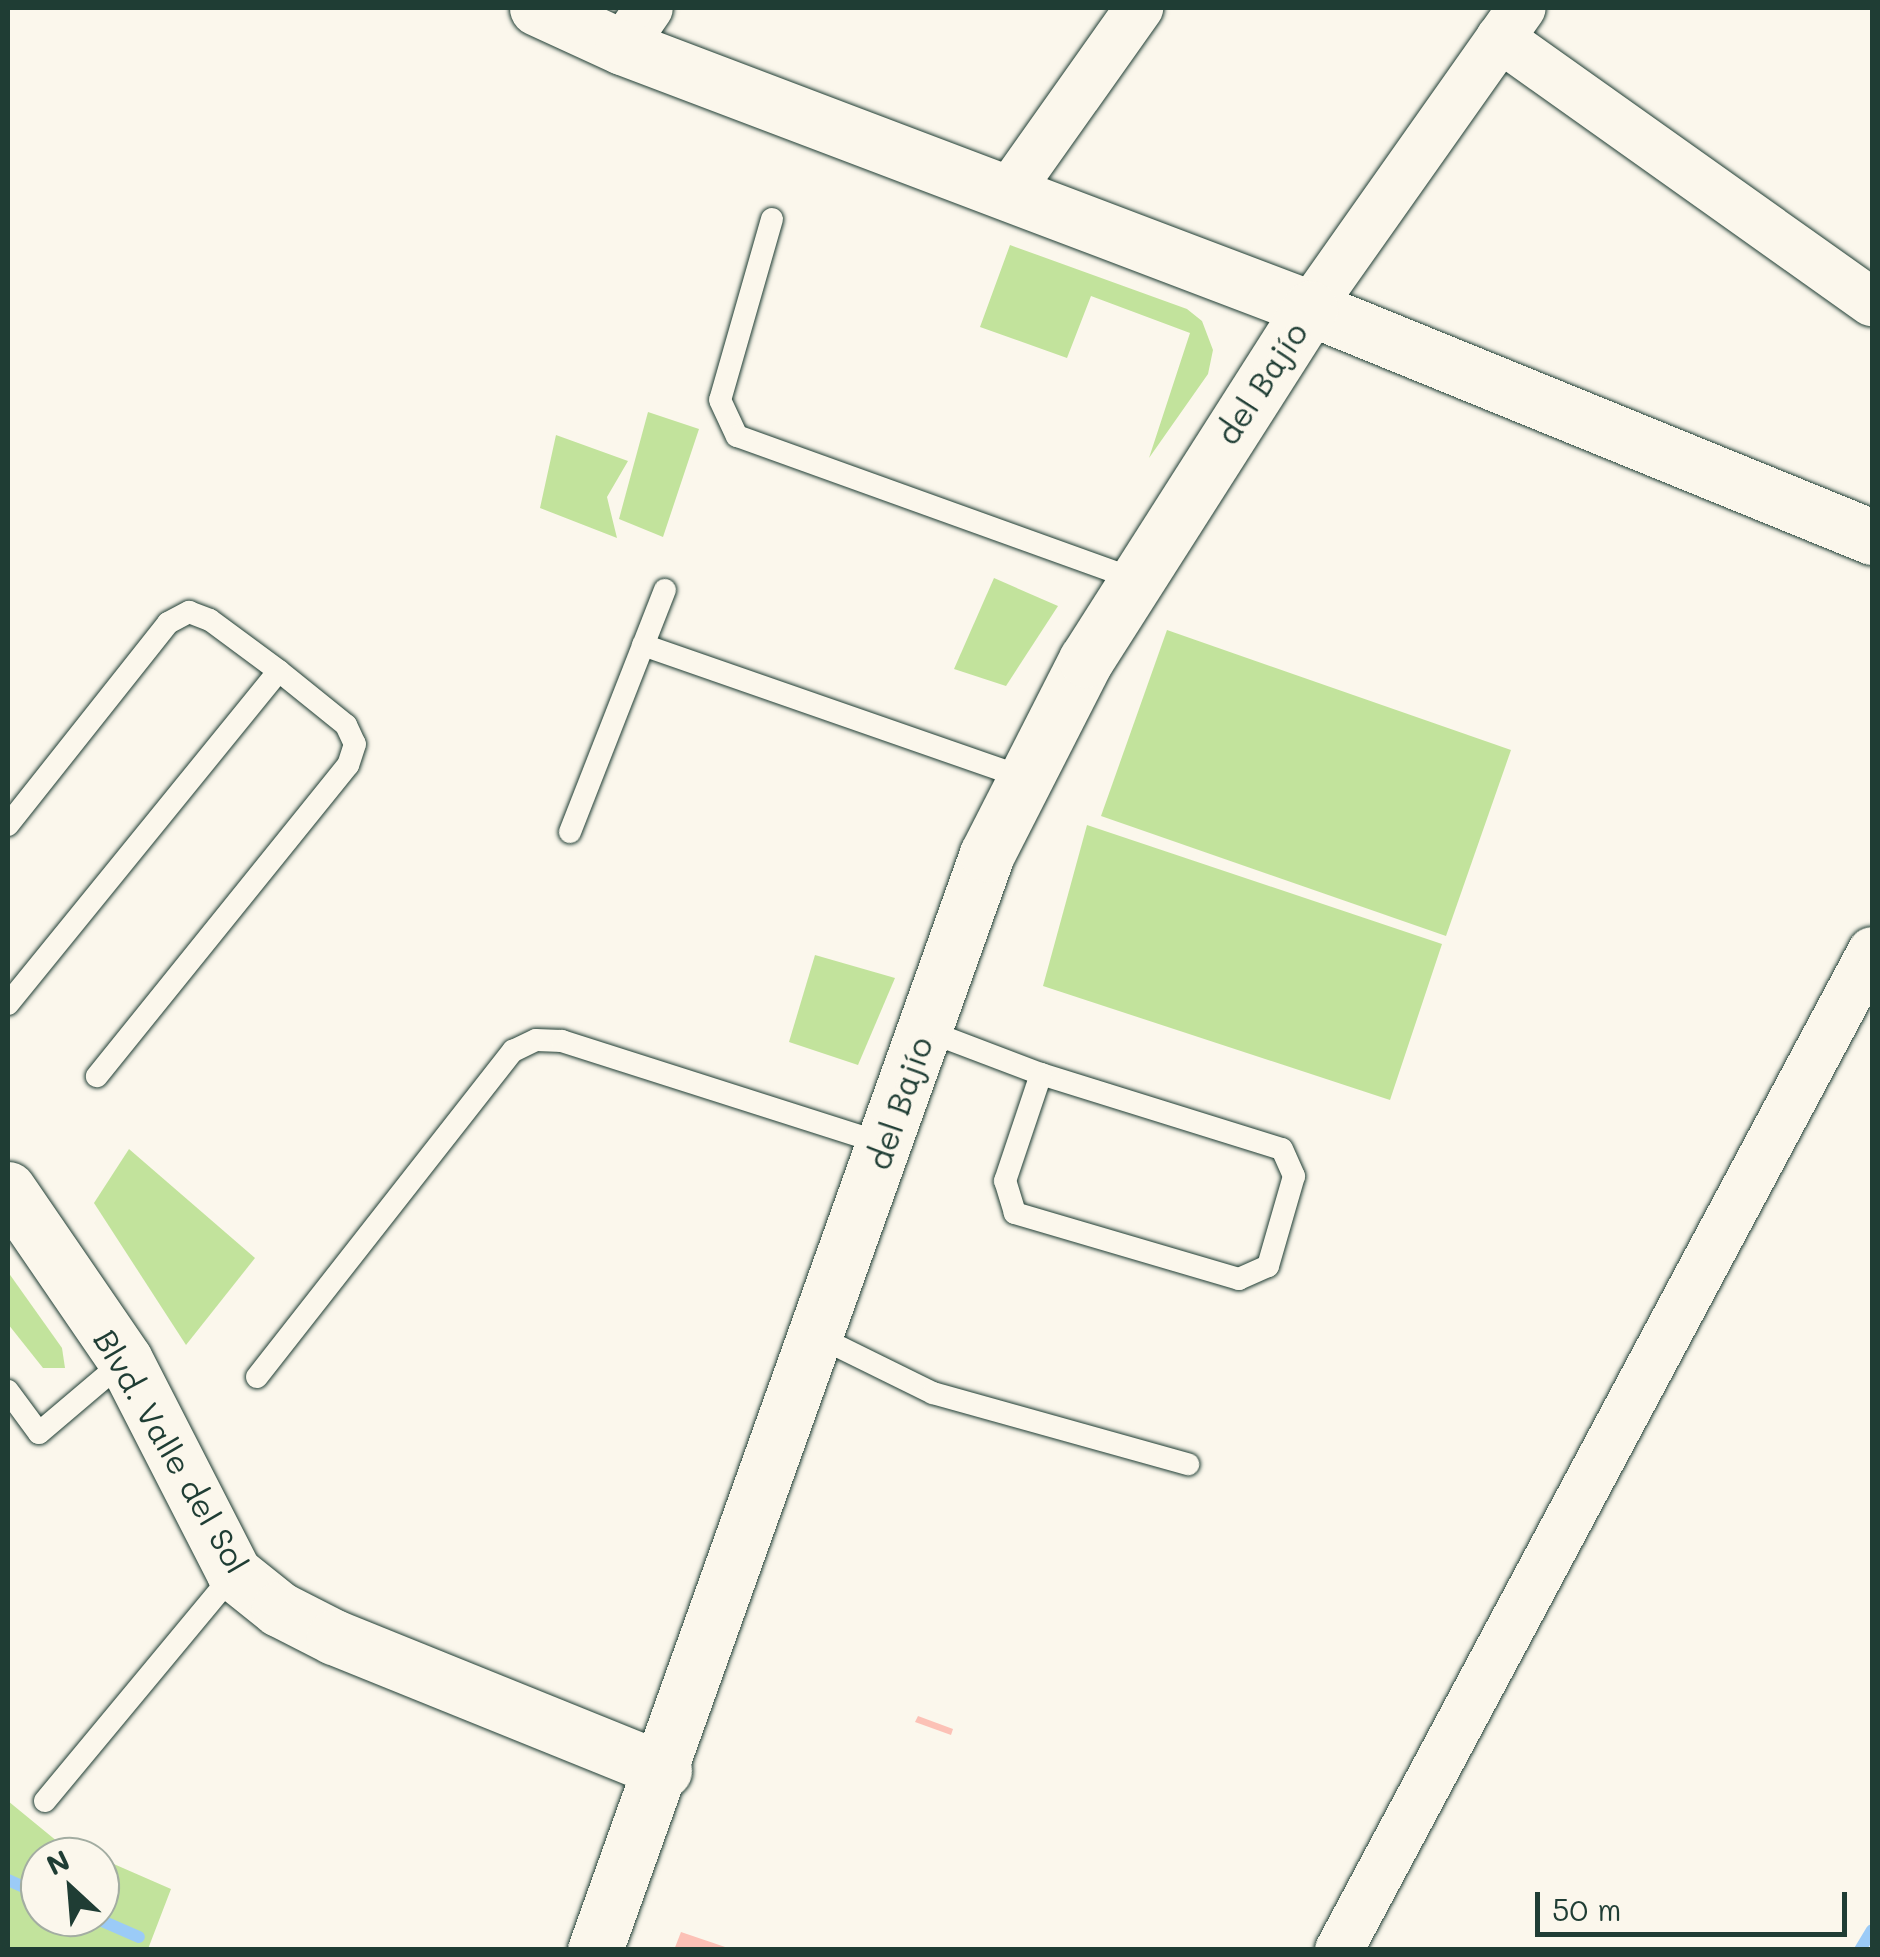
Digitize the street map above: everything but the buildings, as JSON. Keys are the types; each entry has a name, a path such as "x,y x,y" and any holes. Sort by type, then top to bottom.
{"street":[{"path":"538,8 636,27 1011,189 1872,537"},
{"path":"1011,189 1139,8"},
{"path":"1310,308 1511,23 1872,302"},
{"name":"del Bajío","path":"594,1950 664,1770 925,1030 1022,777 1136,579 1310,308"},
{"path":"1339,1950 1872,950"},
{"name":"Blvd. Valle del Sol","path":"8,1189 125,1360 234,1573 279,1609 334,1637 664,1770"}],"lane":[{"path":"772,219 720,400 737,436 1136,579"},
{"path":"570,832 665,590"},
{"path":"8,825 178,618 188,612 210,620 279,670 346,726 355,744 348,765 98,1076"},
{"path":"643,645 1022,777"},
{"path":"8,1004 279,670"},
{"path":"925,1030 1040,1074 1282,1149 1294,1176 1268,1266 1240,1279 1016,1212 1006,1181 1040,1074"},
{"path":"257,1377 514,1051 536,1040 562,1040 885,1144"},
{"path":"817,1336 933,1393 1188,1464"},
{"path":"8,1391 40,1433 125,1360"},
{"path":"45,1801 234,1573"}],"green space":[{"path":"1010,245 1187,309 1202,321 1213,350 1208,374 1149,458 1190,333 1091,296 1067,358 980,327"},
{"path":"648,412 699,429 663,537 619,519"},
{"path":"556,435 628,461 607,497 617,538 540,508"},
{"path":"994,578 1058,606 1006,686 954,669"},
{"path":"1167,630 1511,750 1446,936 1101,816"},
{"path":"1087,825 1442,944 1390,1100 1043,986"},
{"path":"815,955 895,978 858,1065 789,1042"},
{"path":"129,1149 255,1258 186,1345 94,1203"},
{"path":"8,1272 62,1348 65,1368 43,1368 8,1324"},
{"path":"8,1801 52,1837 20,1837 20,1937 120,1937 120,1867 171,1889 148,1949 8,1949"}],"waterway":[{"path":"8,1880 20,1885"},
{"path":"120,1929 139,1937"},
{"path":"1860,1950 1872,1930"}]}
